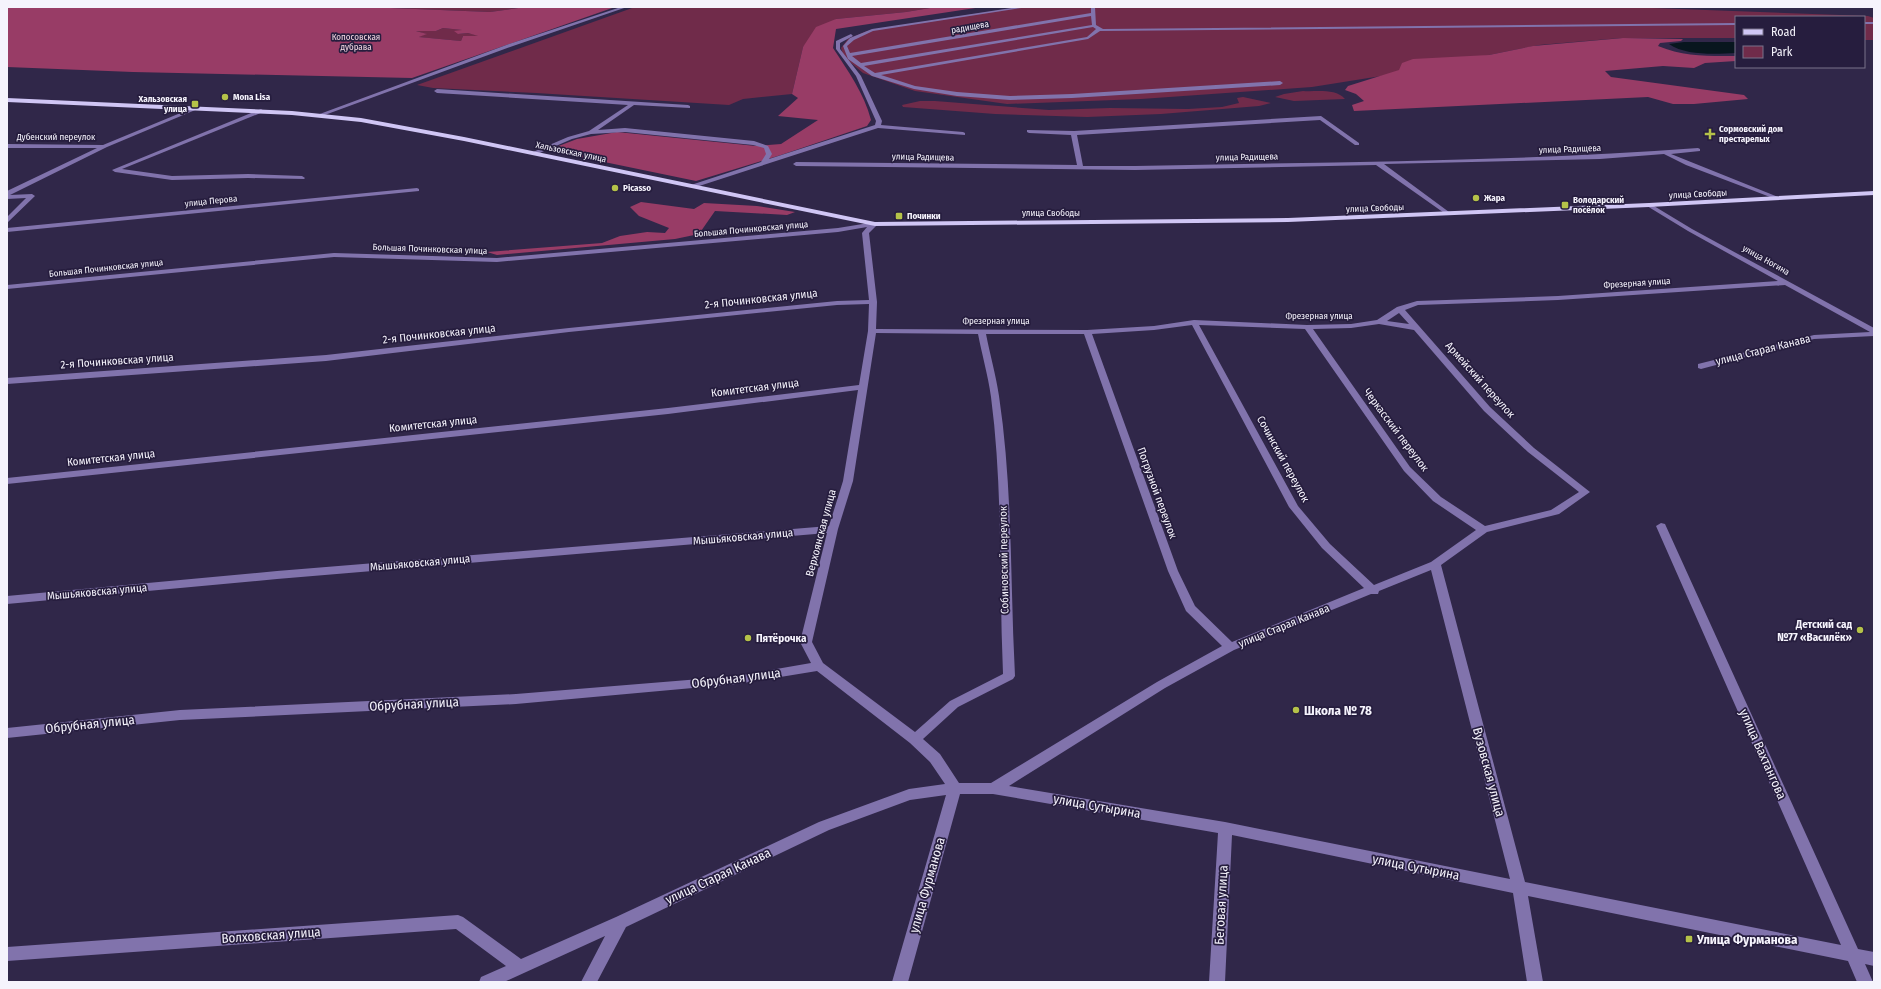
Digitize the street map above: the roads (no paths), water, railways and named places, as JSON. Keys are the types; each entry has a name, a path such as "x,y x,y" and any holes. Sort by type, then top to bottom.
{"main road":[{"name":"Хальзовская улица","path":"7,100 261,111 320,115 402,126 875,224"},
{"name":"улица Свободы","path":"875,224 1288,220 1780,199 1874,192"}],"street":[{"path":"320,115 511,45 625,7"},
{"path":"878,126 879,121 858,76 838,49 838,42 860,31 1013,7"},
{"path":"1026,7 872,30 852,39 844,46 848,55 859,65 874,75 914,87 957,94 1010,98 1072,96 1280,83"},
{"path":"874,75 1088,38 1096,28 1093,7"},
{"name":"радищева","path":"848,55 1094,14"},
{"path":"859,65 1096,28 1735,24"},
{"path":"437,91 688,107"},
{"path":"591,132 634,103"},
{"name":"Дубенский переулок","path":"7,195 105,146 197,108"},
{"name":"Хальзовская улица","path":"261,111 115,170 172,178 248,176 302,178"},
{"path":"1029,131 1074,133 1321,118 1357,144"},
{"path":"692,186 878,126 963,134"},
{"path":"535,153 570,138 591,132 625,130 754,143 766,147 769,154 763,164"},
{"path":"1074,133 1080,167"},
{"name":"Дубенский переулок","path":"7,146 105,146"},
{"path":"7,152 19,146"},
{"name":"улица Радищева","path":"796,164 1080,167 1379,164 1511,160 1666,153 1698,150"},
{"path":"1666,153 1688,164 1780,199"},
{"path":"1379,164 1447,214"},
{"name":"улица Перова","path":"7,230 417,190"},
{"path":"7,195 32,196 7,221"},
{"name":"улица Ногина","path":"1649,205 1785,283 1874,331"},
{"name":"Большая Починковская улица","path":"7,287 334,255 428,259 513,259 838,230 875,224"},
{"name":"Верхоянская улица","path":"875,224 865,233 873,302 872,331 848,481 832,529 806,642 819,666 915,739 934,758 955,788"},
{"name":"Фрезерная улица","path":"872,331 1087,332 1154,328 1194,322 1307,327 1351,326 1379,322 1400,309 1417,303 1558,298 1785,283"},
{"name":"2-я Починковская улица","path":"7,381 326,358 639,323 836,303 873,302"},
{"name":"Армейский переулок","path":"1400,309 1487,409 1531,450 1585,492"},
{"name":"Сочинский переулок","path":"1194,322 1294,507 1326,546 1374,590"},
{"path":"1379,322 1418,328"},
{"name":"Черкасский переулок","path":"1307,327 1407,469 1437,499 1483,530"},
{"name":"Собиновский переулок","path":"915,739 954,704 1008,676 1004,612 1002,478 994,396 981,331"},
{"name":"Погрузной переулок","path":"1087,332 1173,571 1190,608 1230,647"},
{"name":"улица Старая Канава","path":"1701,366 1814,337 1874,334"},
{"name":"Комитетская улица","path":"7,481 549,424 862,387"},
{"name":"улица Старая Канава","path":"994,789 1161,685 1230,647 1374,590 1435,564 1483,530 1555,512 1585,492"},
{"name":"улица Вахтангова","path":"1661,526 1865,982"},
{"name":"Мышьяковская улица","path":"7,600 285,574 832,529"},
{"name":"Вузовская улица","path":"1435,564 1519,887 1535,982"},
{"name":"Обрубная улица","path":"7,733 180,715 532,698 737,680 819,666"},
{"name":"улица Старая Канава","path":"488,982 621,922 824,826 909,795 955,788"},
{"name":"улица Сутырина","path":"955,788 994,789 1225,828 1874,959"},
{"name":"улица Фурманова","path":"900,982 955,788"},
{"name":"Беговая улица","path":"1217,982 1225,828"},
{"name":"Волховская улица","path":"7,954 458,922 520,967"},
{"path":"589,982 621,922"}],"place":[{"name":"Mona Lisa","path":"225,97"},
{"name":"Хальзовская улица","path":"195,104"},
{"name":"Сормовский дом престарелых","path":"1710,134"},
{"name":"Picasso","path":"615,188"},
{"name":"Жара","path":"1476,198"},
{"name":"Володарский посёлок","path":"1565,205"},
{"name":"Починки","path":"899,216"},
{"name":"Детский сад №77 «Василёк»","path":"1860,630"},
{"name":"Пятёрочка","path":"748,638"},
{"name":"Школа № 78","path":"1296,710"},
{"name":"Улица Фурманова","path":"1689,939"}],"park label":[{"name":"Копосовская дубрава","path":"356,42"}]}
